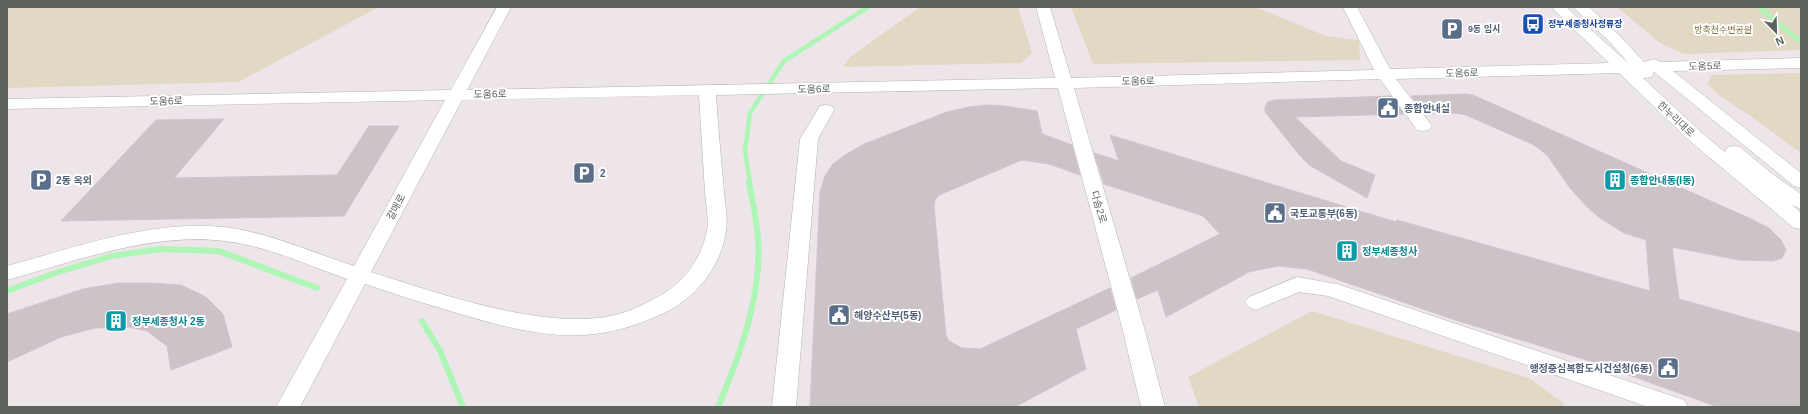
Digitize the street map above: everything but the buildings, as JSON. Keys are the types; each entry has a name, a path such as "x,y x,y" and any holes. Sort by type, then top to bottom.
{"street":[{"name":"갈매로","path":"288,407 504,7"},
{"name":"다솜2로","path":"1043,7 1134,330 1153,407"},
{"path":"1350,7 1385,75 1424,126"},
{"name":"한누리대로","path":"1558,7 1697,138 1801,223"},
{"path":"1580,7 1615,39 1672,101 1765,177 1801,203"},
{"path":"1589,7 1658,68 1801,182"},
{"name":"도움5로","path":"1621,67 1658,68 1795,63"},
{"name":"도움6로","path":"7,104 1065,83 1385,75 1621,67"},
{"path":"7,273 106,247 152,237 200,233 223,234 244,238 282,249 360,276 532,325 559,327 609,325 636,318 658,308 682,294 696,279 714,245 717,229 706,91"},
{"path":"784,407 809,139 826,110"},
{"path":"1256,302 1297,284 1330,289 1676,407"}],"green space":[{"path":"7,7 379,7 238,82 7,88"},
{"path":"920,7 1018,7 1032,53 1021,63 843,67 850,57"},
{"path":"1071,7 1255,7 1326,36 1359,40 1360,60 1093,64"},
{"name":"방축천수변공원","path":"1617,7 1801,7 1801,50 1684,54 1660,43"},
{"path":"1801,73 1801,153 1720,96 1707,84 1712,75"},
{"path":"1312,311 1529,378 1562,402 1565,407 1199,407 1188,377"}],"waterway":[{"path":"750,182 745,151 750,113 784,61 868,7"},
{"path":"1759,7 1801,42"},
{"path":"718,407 734,367 748,325 757,282 758,239 756,217 749,181"},
{"path":"7,291 55,273 112,256 161,249 219,251 317,288"},
{"path":"422,321 440,351 463,407"}],"place":[{"name":"정부세종청사정류장","path":"1533,24"},
{"name":"9동 임시","path":"1452,29"},
{"name":"종합안내실","path":"1388,108"},
{"name":"2","path":"584,173"},
{"name":"2동 옥외","path":"41,180"},
{"name":"종합안내동(I동)","path":"1615,180"},
{"name":"국토교통부(6동)","path":"1275,213"},
{"name":"정부세종청사","path":"1347,251"},
{"name":"해양수산부(5동)","path":"839,315"},
{"name":"정부세종청사 2동","path":"116,321"},
{"name":"행정중심복합도시건설청(6동)","path":"1668,368"}]}
